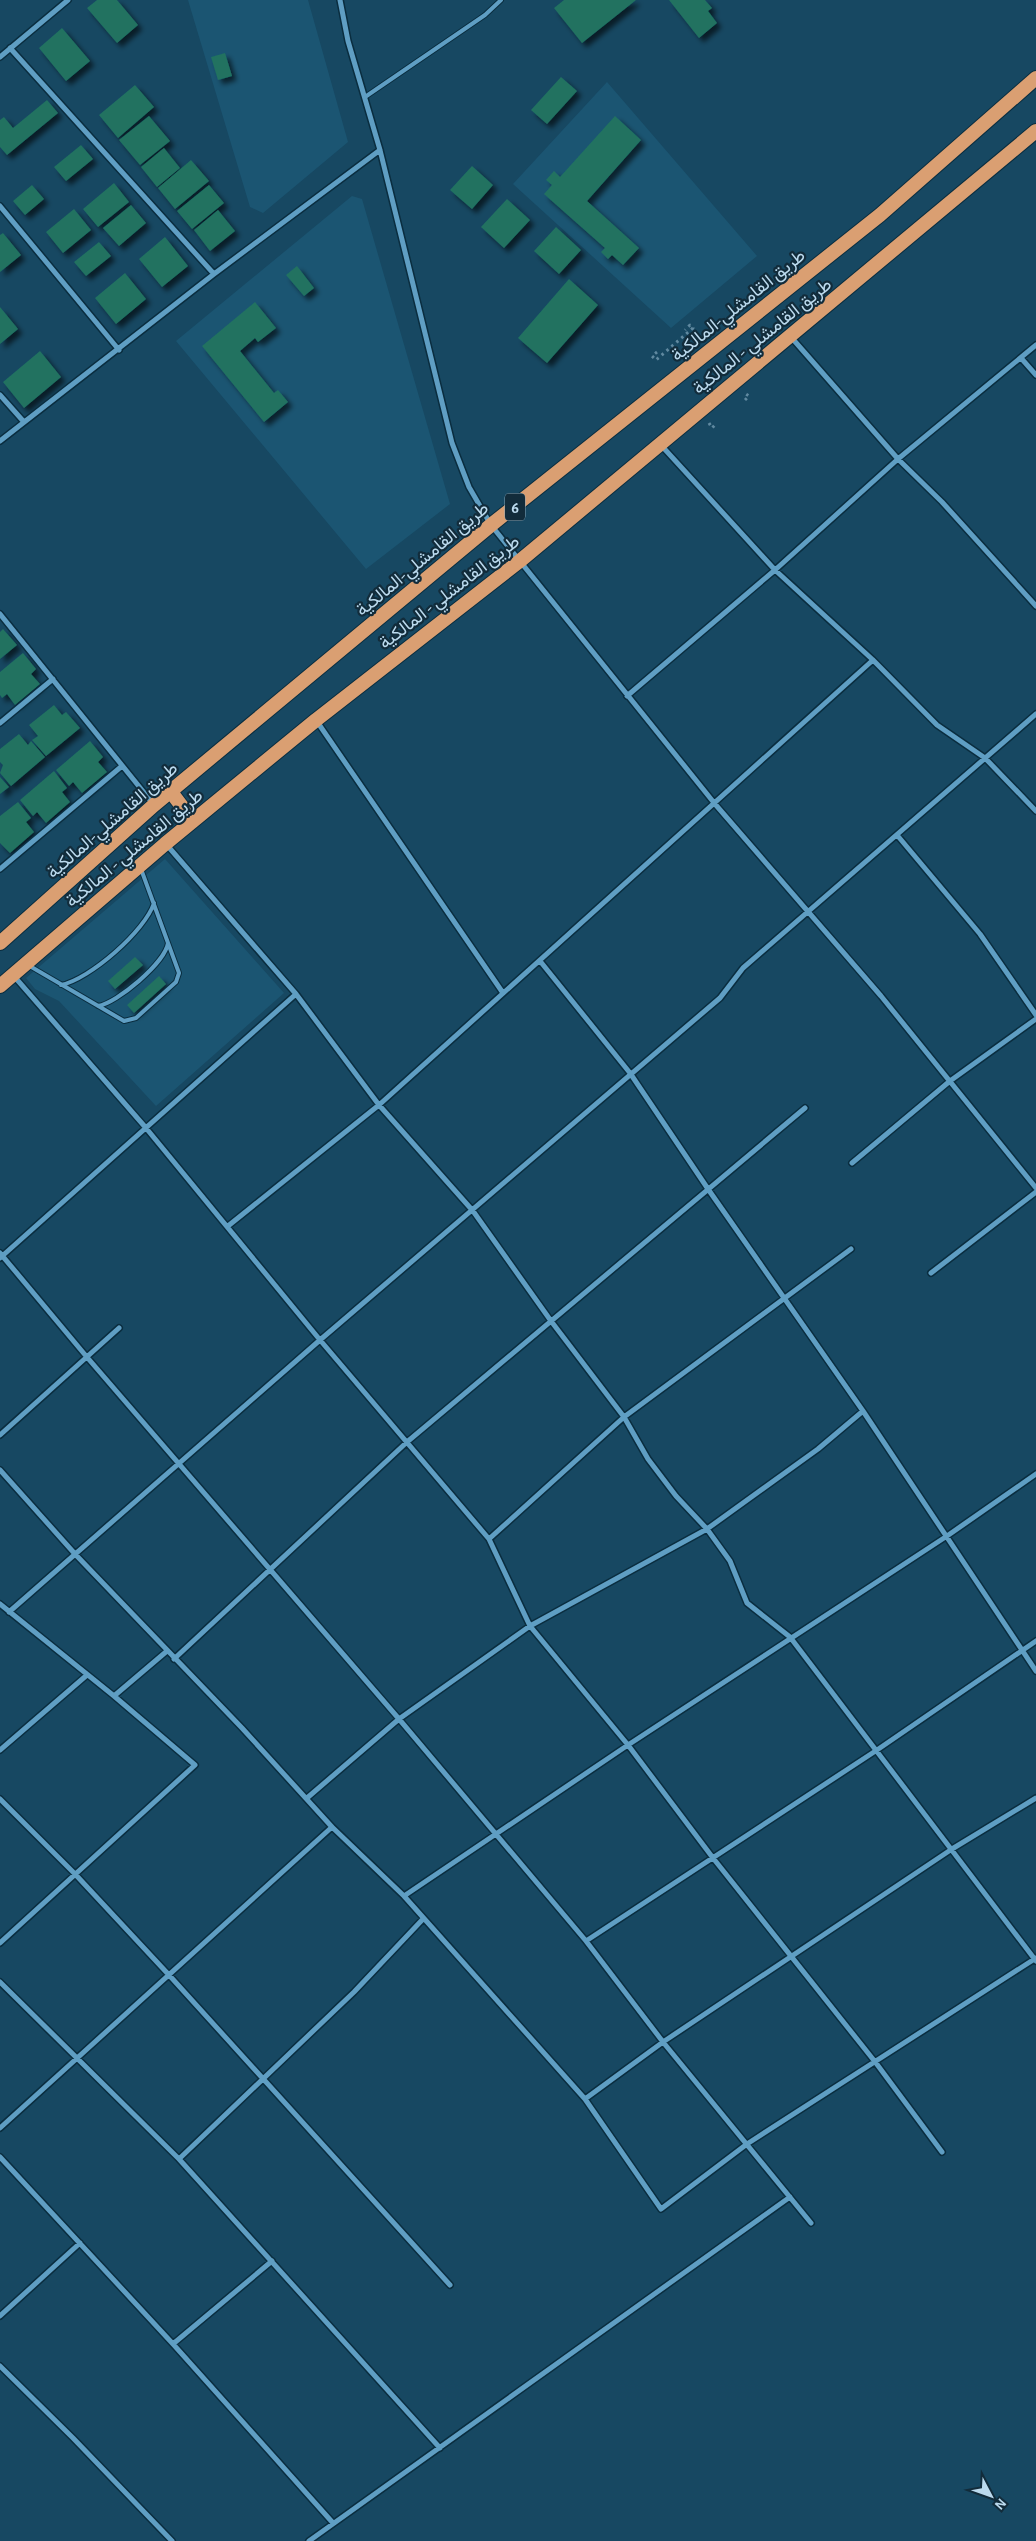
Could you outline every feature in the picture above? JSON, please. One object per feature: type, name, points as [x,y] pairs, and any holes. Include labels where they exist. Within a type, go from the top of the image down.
[{"type":"highway","name":"طريق القامشلي-المالكية","points":[[0,943],[154,805],[491,525],[880,215],[1036,78]]},
{"type":"highway","name":"طريق القامشلي - المالكية","points":[[0,986],[166,844],[316,720],[521,560],[1036,131]]},
{"type":"highway","points":[[171,792],[194,822]]},
{"type":"street","points":[[0,57],[68,0]]},
{"type":"street","points":[[340,0],[348,41],[380,150],[452,443],[470,486],[491,525],[715,804],[809,912],[950,1081],[1036,1188]]},
{"type":"street","points":[[10,48],[214,274]]},
{"type":"street","points":[[0,442],[214,274],[380,150]]},
{"type":"street","points":[[0,206],[119,350]]},
{"type":"street","points":[[791,337],[898,459],[942,502],[1036,606]]},
{"type":"street","points":[[627,696],[775,570],[898,459],[1036,345]]},
{"type":"street","points":[[1021,358],[1036,375]]},
{"type":"street","points":[[0,395],[24,422]]},
{"type":"street","points":[[660,444],[775,570],[873,660],[938,726],[985,758],[1036,810]]},
{"type":"street","points":[[0,614],[154,805]]},
{"type":"street","points":[[228,1226],[379,1105],[873,660]]},
{"type":"street","points":[[0,723],[53,679]]},
{"type":"street","points":[[8,1612],[320,1340],[720,998],[743,968],[1036,714]]},
{"type":"street","points":[[316,720],[503,993]]},
{"type":"street","points":[[0,869],[122,766]]},
{"type":"street","points":[[897,835],[980,934],[1036,1015]]},
{"type":"street","points":[[0,1470],[75,1554],[307,1798],[332,1827],[404,1896],[422,1919],[585,2099],[661,2209],[747,2144],[1036,1959],[790,1638],[747,1603],[730,1561],[707,1529],[676,1496],[648,1459],[624,1417],[551,1321],[473,1211],[379,1105],[296,994],[166,844]]},
{"type":"street","points":[[540,960],[630,1073],[708,1189],[863,1411],[1036,1672]]},
{"type":"street","points":[[13,975],[146,1128],[320,1340],[489,1539],[530,1626],[628,1745],[713,1858],[876,2063],[942,2152]]},
{"type":"street","points":[[296,994],[1,1256],[272,1569],[586,1941],[663,2042],[811,2223]]},
{"type":"street","points":[[852,1163],[950,1081],[1036,1019]]},
{"type":"street","points":[[174,1659],[407,1442],[806,1108]]},
{"type":"street","points":[[931,1273],[1036,1192]]},
{"type":"street","points":[[489,1539],[624,1417],[851,1249]]},
{"type":"street","points":[[0,1434],[119,1328]]},
{"type":"street","points":[[307,1798],[399,1719],[530,1626],[707,1529],[818,1449],[863,1411]]},
{"type":"street","points":[[404,1896],[628,1745],[947,1536],[1036,1474]]},
{"type":"street","points":[[0,1604],[114,1696],[195,1766],[0,1943]]},
{"type":"street","points":[[586,1941],[877,1750],[1036,1641]]},
{"type":"street","points":[[114,1696],[167,1652]]},
{"type":"street","points":[[0,1750],[87,1675]]},
{"type":"street","points":[[585,2099],[663,2042],[952,1849],[1036,1798]]},
{"type":"street","points":[[0,1799],[76,1874],[450,2285]]},
{"type":"street","points":[[0,2128],[332,1827]]},
{"type":"street","points":[[178,2159],[354,1992],[422,1919]]},
{"type":"street","points":[[0,1982],[178,2159],[440,2448]]},
{"type":"street","points":[[0,2157],[173,2344],[334,2523]]},
{"type":"street","points":[[308,2541],[790,2197]]},
{"type":"street","points":[[0,2316],[80,2243]]},
{"type":"street","points":[[173,2344],[272,2261]]},
{"type":"street","points":[[0,2366],[73,2438],[172,2541]]},
{"type":"lane","points":[[366,97],[484,15],[501,0]]},
{"type":"lane","points":[[26,964],[124,1021],[132,1020],[173,985],[179,973],[140,866]]},
{"type":"lane","points":[[61,984],[75,981],[88,974],[141,928],[148,918],[154,903]]},
{"type":"lane","points":[[98,1006],[118,998],[159,962],[165,953],[168,942]]},
{"type":"path","points":[[657,352],[652,356],[656,360],[693,328],[690,325],[685,330]]},
{"type":"shaded area","points":[[188,0],[308,0],[348,142],[263,213],[250,207]]},
{"type":"shaded area","points":[[607,82],[757,256],[671,328],[513,184]]},
{"type":"shaded area","points":[[352,196],[362,199],[450,504],[366,569],[176,341]]},
{"type":"shaded area","points":[[165,859],[284,993],[156,1106],[59,1001],[35,989],[26,978]]},
{"type":"building","points":[[97,0],[117,0],[138,25],[117,43],[87,8]]},
{"type":"building","points":[[564,0],[636,0],[582,43],[554,8]]},
{"type":"building","points":[[669,0],[705,0],[712,8],[708,11],[717,23],[699,38]]},
{"type":"building","points":[[62,28],[90,61],[66,81],[39,48]]},
{"type":"building","points":[[225,53],[232,76],[218,80],[211,57]]},
{"type":"building","points":[[561,77],[577,91],[547,124],[531,110]]},
{"type":"building","points":[[135,85],[154,107],[118,138],[99,115]]},
{"type":"building","points":[[47,100],[58,113],[7,155],[0,147],[0,120],[4,117],[13,128]]},
{"type":"building","points":[[149,116],[170,141],[140,165],[119,140]]},
{"type":"building","points":[[615,116],[641,140],[587,201],[639,248],[623,265],[612,255],[608,259],[601,252],[605,248],[544,194],[552,185],[546,180],[554,171],[560,177]]},
{"type":"building","points":[[81,145],[93,159],[66,181],[54,167]]},
{"type":"building","points":[[164,148],[180,168],[157,187],[141,167]]},
{"type":"building","points":[[191,160],[209,181],[175,209],[158,188]]},
{"type":"building","points":[[472,166],[493,185],[472,209],[450,190]]},
{"type":"building","points":[[114,183],[129,202],[98,227],[83,209]]},
{"type":"building","points":[[32,185],[44,199],[25,215],[13,201]]},
{"type":"building","points":[[209,185],[224,203],[192,229],[177,211]]},
{"type":"building","points":[[507,199],[530,220],[504,248],[481,227]]},
{"type":"building","points":[[131,205],[146,223],[119,246],[103,228]]},
{"type":"building","points":[[74,209],[91,230],[63,253],[46,232]]},
{"type":"building","points":[[218,210],[235,231],[210,251],[194,230]]},
{"type":"building","points":[[556,227],[581,250],[559,274],[534,251]]},
{"type":"building","points":[[3,233],[21,255],[0,272],[0,235]]},
{"type":"building","points":[[165,237],[188,266],[162,287],[139,259]]},
{"type":"building","points":[[99,242],[111,256],[86,276],[74,262]]},
{"type":"building","points":[[297,266],[314,288],[304,296],[286,275]]},
{"type":"building","points":[[125,273],[146,299],[116,324],[95,298]]},
{"type":"building","points":[[569,279],[598,305],[547,363],[518,338]]},
{"type":"building","points":[[255,302],[276,328],[258,342],[255,338],[240,351],[274,393],[278,390],[288,402],[264,422],[202,346]]},
{"type":"building","points":[[0,307],[18,329],[0,344]]},
{"type":"building","points":[[40,351],[61,377],[24,408],[3,382]]},
{"type":"building","points":[[3,629],[17,645],[0,659],[0,632]]},
{"type":"building","points":[[23,653],[36,669],[31,674],[40,684],[15,705],[7,694],[2,698],[0,695],[0,672]]},
{"type":"building","points":[[54,705],[62,715],[66,712],[80,728],[46,756],[32,740],[38,736],[29,725]]},
{"type":"building","points":[[19,734],[28,745],[31,741],[45,757],[11,786],[0,773],[3,765],[0,762],[0,749]]},
{"type":"building","points":[[90,741],[103,757],[98,762],[107,772],[82,793],[73,782],[69,786],[56,770]]},
{"type":"building","points":[[54,771],[67,788],[62,792],[70,802],[46,823],[37,812],[33,816],[20,800]]},
{"type":"building","points":[[0,777],[9,787],[0,794]]},
{"type":"building","points":[[18,802],[31,818],[26,822],[34,832],[10,853],[0,843],[0,816]]},
{"type":"building","points":[[135,957],[143,965],[115,989],[108,981]]},
{"type":"building","points":[[159,976],[166,984],[134,1013],[127,1005]]}]
